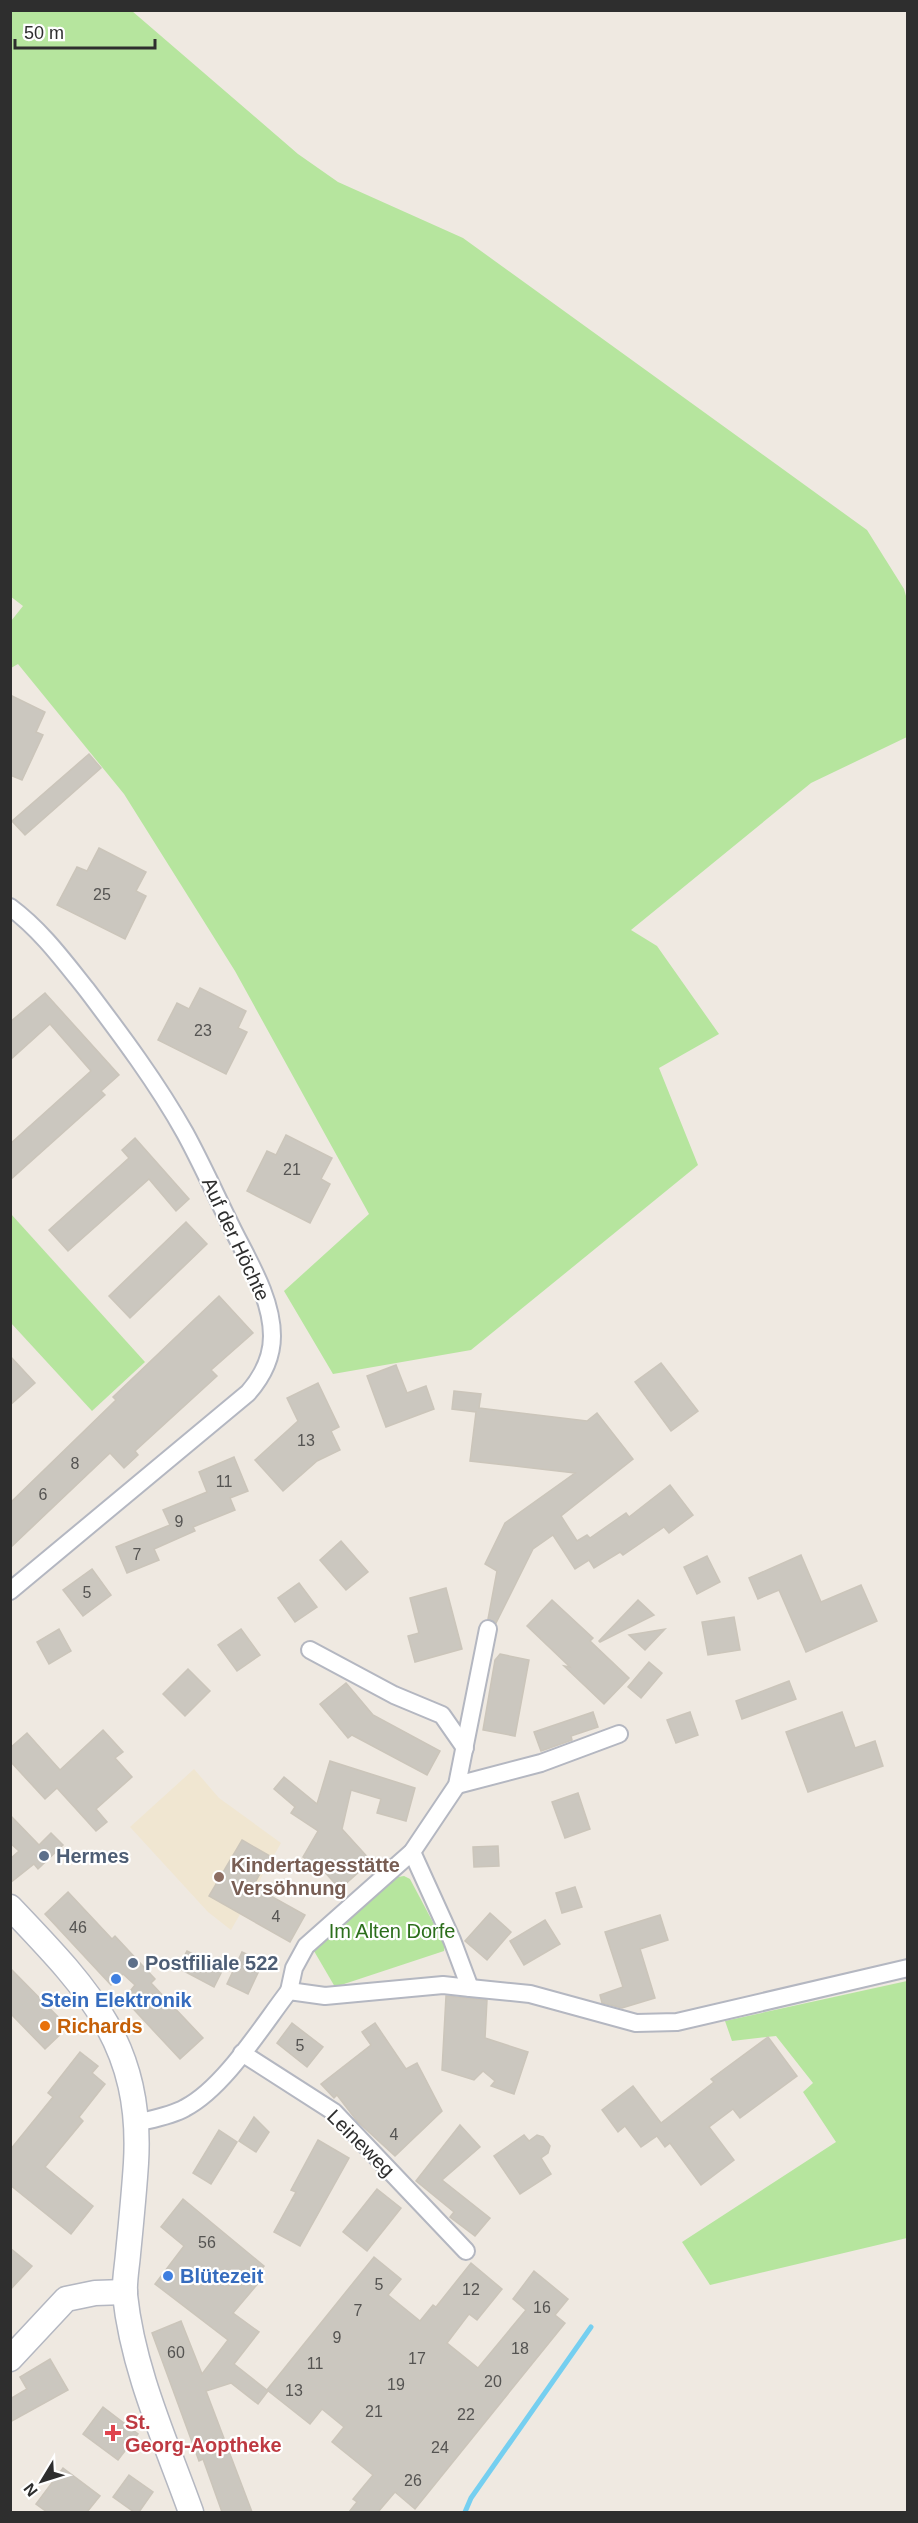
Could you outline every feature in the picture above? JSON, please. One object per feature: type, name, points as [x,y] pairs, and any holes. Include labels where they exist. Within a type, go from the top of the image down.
[{"type":"street","name":"Auf der Höchte","points":[[10,907],[30,922],[62,958],[118,1030],[184,1132],[258,1282],[268,1309],[272,1336],[269,1359],[260,1378],[248,1393],[11,1588]]},
{"type":"street","points":[[136,2123],[183,2109],[207,2094],[242,2053],[289,1991],[294,1968],[306,1946],[412,1852],[457,1785],[488,1629]]},
{"type":"street","points":[[310,1650],[394,1695],[442,1715],[465,1748]]},
{"type":"street","points":[[457,1785],[541,1763],[619,1734]]},
{"type":"street","points":[[412,1852],[452,1940],[470,1988]]},
{"type":"street","points":[[13,1917],[65,1965],[97,2005],[112,2032],[124,2065],[136,2123],[136,2162],[125,2292],[131,2338],[191,2512]]},
{"type":"street","points":[[289,1991],[325,1996],[443,1985],[530,1994],[636,2023],[676,2022],[908,1968]]},
{"type":"street","name":"Leineweg","points":[[242,2053],[334,2112],[466,2251]]},
{"type":"street","points":[[10,2359],[66,2299],[95,2293],[125,2292]]},
{"type":"shaded area","name":"Kindertagesstätte Versöhnung","points":[[194,1769],[219,1798],[281,1843],[231,1930],[208,1912],[130,1827]]},
{"type":"green space","points":[[11,10],[132,11],[298,154],[338,182],[463,238],[867,530],[904,589],[908,603],[907,737],[811,783],[631,930],[657,946],[719,1034],[659,1068],[698,1165],[471,1350],[333,1374],[284,1291],[369,1214],[235,971],[124,794],[18,664],[11,668],[11,621],[23,606],[10,596]]},
{"type":"green space","points":[[11,1214],[145,1362],[92,1411],[11,1323]]},
{"type":"green space","name":"Im Alten Dorfe","points":[[404,1876],[410,1879],[445,1945],[444,1951],[335,1987],[314,1951],[398,1877]]},
{"type":"green space","points":[[907,1981],[907,2238],[710,2285],[682,2242],[836,2142],[803,2092],[813,2083],[776,2036],[732,2041],[725,2021]]},
{"type":"building","points":[[10,695],[45,712],[36,732],[43,735],[22,780],[10,775]]},
{"type":"building","points":[[89,754],[101,768],[25,835],[12,821]]},
{"type":"building","points":[[99,848],[146,872],[136,891],[146,896],[125,939],[57,905],[77,867],[87,871]]},
{"type":"building","points":[[200,988],[246,1011],[238,1028],[247,1032],[226,1074],[158,1040],[177,1003],[189,1009]]},
{"type":"building","points":[[45,993],[119,1075],[101,1091],[105,1095],[10,1180],[10,1144],[91,1071],[50,1024],[10,1060],[10,1022]]},
{"type":"building","points":[[286,1135],[332,1158],[321,1179],[330,1184],[310,1223],[247,1191],[267,1151],[276,1155]]},
{"type":"building","points":[[135,1138],[189,1199],[176,1211],[149,1179],[68,1251],[49,1230],[129,1158],[122,1150]]},
{"type":"building","points":[[186,1222],[207,1244],[130,1318],[109,1296]]},
{"type":"building","points":[[219,1296],[253,1333],[211,1370],[217,1376],[135,1451],[138,1455],[124,1468],[110,1453],[10,1548],[10,1503],[116,1400],[113,1397]]},
{"type":"building","points":[[10,1356],[35,1383],[10,1405]]},
{"type":"building","points":[[661,1363],[698,1411],[671,1431],[635,1382]]},
{"type":"building","points":[[396,1365],[407,1393],[426,1386],[434,1409],[386,1427],[367,1376]]},
{"type":"building","points":[[318,1383],[339,1427],[331,1431],[340,1450],[317,1461],[283,1491],[255,1460],[298,1421],[287,1398]]},
{"type":"building","points":[[454,1391],[481,1394],[479,1408],[587,1421],[597,1413],[633,1459],[561,1516],[577,1541],[587,1535],[590,1538],[626,1513],[629,1517],[670,1485],[693,1515],[669,1533],[664,1527],[623,1555],[620,1552],[594,1568],[589,1560],[575,1569],[553,1535],[533,1549],[496,1623],[488,1619],[497,1571],[485,1564],[505,1523],[575,1473],[470,1461],[476,1412],[452,1409]]},
{"type":"building","points":[[234,1457],[248,1491],[230,1498],[235,1510],[193,1527],[195,1531],[154,1549],[159,1560],[127,1573],[116,1547],[170,1525],[163,1510],[207,1492],[199,1472]]},
{"type":"building","points":[[341,1541],[368,1572],[346,1590],[320,1560]]},
{"type":"building","points":[[801,1555],[821,1602],[861,1585],[877,1621],[806,1652],[779,1590],[758,1599],[749,1578]]},
{"type":"building","points":[[707,1556],[720,1582],[697,1594],[684,1567]]},
{"type":"building","points":[[92,1569],[111,1595],[83,1616],[63,1590]]},
{"type":"building","points":[[299,1583],[317,1607],[295,1622],[278,1598]]},
{"type":"building","points":[[446,1588],[462,1649],[415,1662],[408,1636],[419,1633],[410,1598]]},
{"type":"building","points":[[552,1600],[593,1638],[590,1641],[629,1678],[604,1704],[527,1626]]},
{"type":"building","points":[[638,1600],[654,1615],[600,1642],[599,1641]]},
{"type":"building","points":[[734,1617],[740,1650],[708,1655],[702,1622]]},
{"type":"building","points":[[59,1629],[71,1651],[49,1664],[37,1642]]},
{"type":"building","points":[[241,1629],[260,1655],[237,1671],[218,1645]]},
{"type":"building","points":[[665,1629],[645,1650],[629,1635]]},
{"type":"building","points":[[500,1654],[529,1660],[515,1736],[483,1730],[495,1660]]},
{"type":"building","points":[[649,1662],[662,1673],[641,1698],[628,1687]]},
{"type":"building","points":[[188,1669],[210,1691],[185,1716],[163,1694]]},
{"type":"building","points":[[789,1681],[796,1699],[742,1719],[736,1701]]},
{"type":"building","points":[[346,1683],[373,1715],[440,1751],[427,1775],[352,1735],[348,1738],[320,1704]]},
{"type":"building","points":[[593,1712],[598,1727],[571,1736],[572,1740],[541,1751],[534,1732]]},
{"type":"building","points":[[690,1712],[698,1735],[676,1743],[667,1720]]},
{"type":"building","points":[[842,1712],[855,1748],[875,1741],[883,1766],[808,1792],[786,1732]]},
{"type":"building","points":[[103,1730],[123,1752],[115,1758],[132,1777],[96,1809],[107,1822],[96,1831],[57,1788],[45,1799],[10,1761],[10,1748],[27,1733],[60,1770]]},
{"type":"building","points":[[330,1761],[415,1788],[406,1821],[377,1813],[381,1799],[351,1790],[342,1829],[371,1861],[340,1889],[321,1868],[303,1857],[318,1831],[291,1813],[295,1807],[274,1789],[284,1777],[317,1804]]},
{"type":"building","points":[[578,1793],[590,1829],[565,1838],[552,1802]]},
{"type":"building","points":[[10,1815],[39,1845],[51,1833],[63,1845],[38,1869],[34,1864],[10,1883],[10,1859],[19,1851],[10,1843]]},
{"type":"building","points":[[242,1840],[270,1856],[253,1886],[305,1915],[290,1942],[209,1896]]},
{"type":"building","points":[[498,1846],[499,1866],[474,1867],[473,1847]]},
{"type":"building","points":[[575,1887],[582,1907],[562,1913],[556,1893]]},
{"type":"building","points":[[68,1892],[112,1939],[115,1936],[155,1979],[151,1983],[203,2038],[180,2059],[124,1999],[135,1985],[123,1974],[111,1985],[45,1914]]},
{"type":"building","points":[[490,1913],[511,1932],[487,1960],[465,1941]]},
{"type":"building","points":[[660,1915],[668,1940],[640,1949],[655,1998],[622,2008],[602,2003],[600,1995],[623,1987],[605,1932]]},
{"type":"building","points":[[545,1920],[560,1944],[524,1965],[510,1941]]},
{"type":"building","points":[[187,1951],[223,1969],[214,1987],[178,1968]]},
{"type":"building","points":[[242,1952],[263,1962],[248,1994],[227,1984]]},
{"type":"building","points":[[10,1968],[68,2027],[45,2049],[10,2013]]},
{"type":"building","points":[[446,1996],[487,2000],[485,2038],[528,2052],[514,2094],[491,2086],[495,2081],[483,2071],[474,2080],[442,2070]]},
{"type":"building","points":[[292,2023],[323,2047],[307,2067],[277,2043]]},
{"type":"building","points":[[375,2023],[406,2069],[417,2063],[442,2111],[395,2156],[357,2121],[337,2095],[334,2098],[321,2084],[371,2045],[362,2032]]},
{"type":"building","points":[[768,2037],[797,2076],[740,2118],[733,2109],[709,2127],[734,2160],[701,2185],[670,2143],[665,2147],[657,2136],[641,2147],[625,2126],[618,2132],[602,2110],[633,2086],[661,2123],[714,2082],[711,2079]]},
{"type":"building","points":[[80,2052],[98,2066],[92,2073],[105,2084],[79,2117],[83,2121],[45,2167],[93,2206],[71,2234],[10,2185],[10,2150],[53,2097],[48,2093]]},
{"type":"building","points":[[254,2117],[269,2132],[256,2152],[239,2141]]},
{"type":"building","points":[[460,2125],[480,2147],[442,2180],[490,2218],[475,2236],[450,2217],[454,2212],[416,2181]]},
{"type":"building","points":[[219,2130],[237,2142],[211,2184],[193,2173]]},
{"type":"building","points":[[524,2135],[529,2141],[537,2135],[543,2137],[550,2146],[548,2153],[541,2158],[551,2174],[520,2194],[494,2156]]},
{"type":"building","points":[[318,2140],[349,2158],[300,2246],[274,2232],[296,2192],[291,2190]]},
{"type":"building","points":[[377,2189],[401,2208],[367,2251],[343,2232]]},
{"type":"building","points":[[183,2199],[264,2266],[255,2276],[260,2281],[233,2313],[259,2332],[234,2364],[268,2391],[258,2404],[231,2383],[206,2391],[252,2512],[222,2512],[203,2459],[199,2461],[152,2333],[181,2321],[202,2374],[228,2340],[155,2284],[184,2246],[161,2227]]},
{"type":"building","points":[[10,2248],[32,2266],[10,2290]]},
{"type":"building","points":[[374,2257],[401,2279],[388,2295],[420,2321],[433,2305],[436,2307],[471,2263],[502,2289],[477,2320],[469,2314],[447,2343],[478,2368],[526,2310],[513,2299],[534,2271],[568,2299],[555,2315],[565,2323],[415,2509],[395,2492],[378,2512],[349,2512],[357,2502],[353,2499],[373,2475],[332,2442],[344,2427],[322,2409],[310,2424],[267,2390]]},
{"type":"building","points":[[50,2359],[68,2390],[10,2422],[10,2399],[27,2389],[20,2377]]},
{"type":"building","points":[[103,2407],[138,2434],[118,2460],[83,2434]]},
{"type":"building","points":[[63,2468],[100,2496],[87,2512],[47,2512],[36,2504]]},
{"type":"building","points":[[129,2475],[153,2492],[139,2512],[134,2512],[113,2497]]},
{"type":"waterway","points":[[465,2512],[471,2498],[591,2327]]},
{"type":"place","name":"Hermes","points":[[44,1856]]},
{"type":"place","name":"Kindertagesstätte Versöhnung","points":[[219,1877]]},
{"type":"place","name":"Postfiliale 522","points":[[133,1963]]},
{"type":"place","name":"Stein Elektronik","points":[[116,1979]]},
{"type":"place","name":"Richards","points":[[45,2026]]},
{"type":"place","name":"Blütezeit","points":[[168,2276]]},
{"type":"place","name":"St. Georg-Aoptheke","points":[[113,2433]]}]
